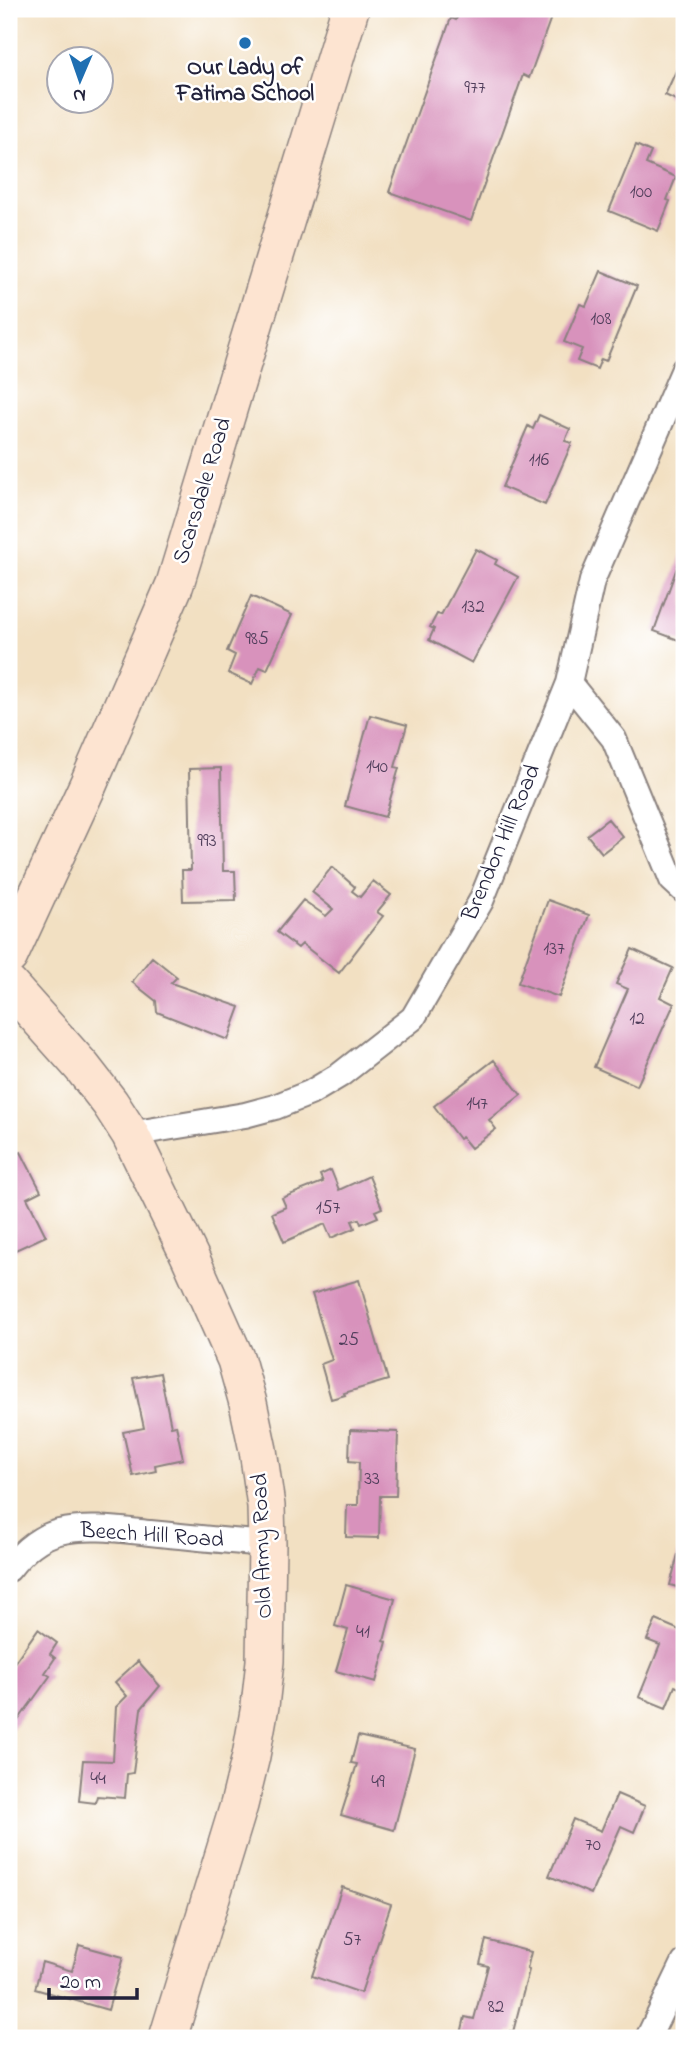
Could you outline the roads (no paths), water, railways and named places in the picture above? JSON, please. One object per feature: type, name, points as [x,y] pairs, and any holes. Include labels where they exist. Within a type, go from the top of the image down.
[{"type":"street","name":"Scarsdale Road","points":[[9,956],[88,785],[175,584],[350,9]]},
{"type":"street","name":"Brendon Hill Road","points":[[130,1134],[245,1115],[310,1093],[340,1075],[414,1018],[481,901],[569,683],[593,581],[684,369]]},
{"type":"street","points":[[569,683],[614,739],[671,880],[684,891]]},
{"type":"street","name":"Old Army Road","points":[[9,985],[82,1067],[130,1134],[236,1360],[258,1450],[267,1506],[265,1661],[251,1756],[239,1805],[168,2038]]},
{"type":"street","name":"Beech Hill Road","points":[[9,1569],[21,1554],[41,1539],[59,1532],[79,1530],[126,1531],[267,1544]]},
{"type":"street","points":[[648,2038],[684,1963]]},
{"type":"place","name":"Our Lady of Fatima School","points":[[245,43]]}]
